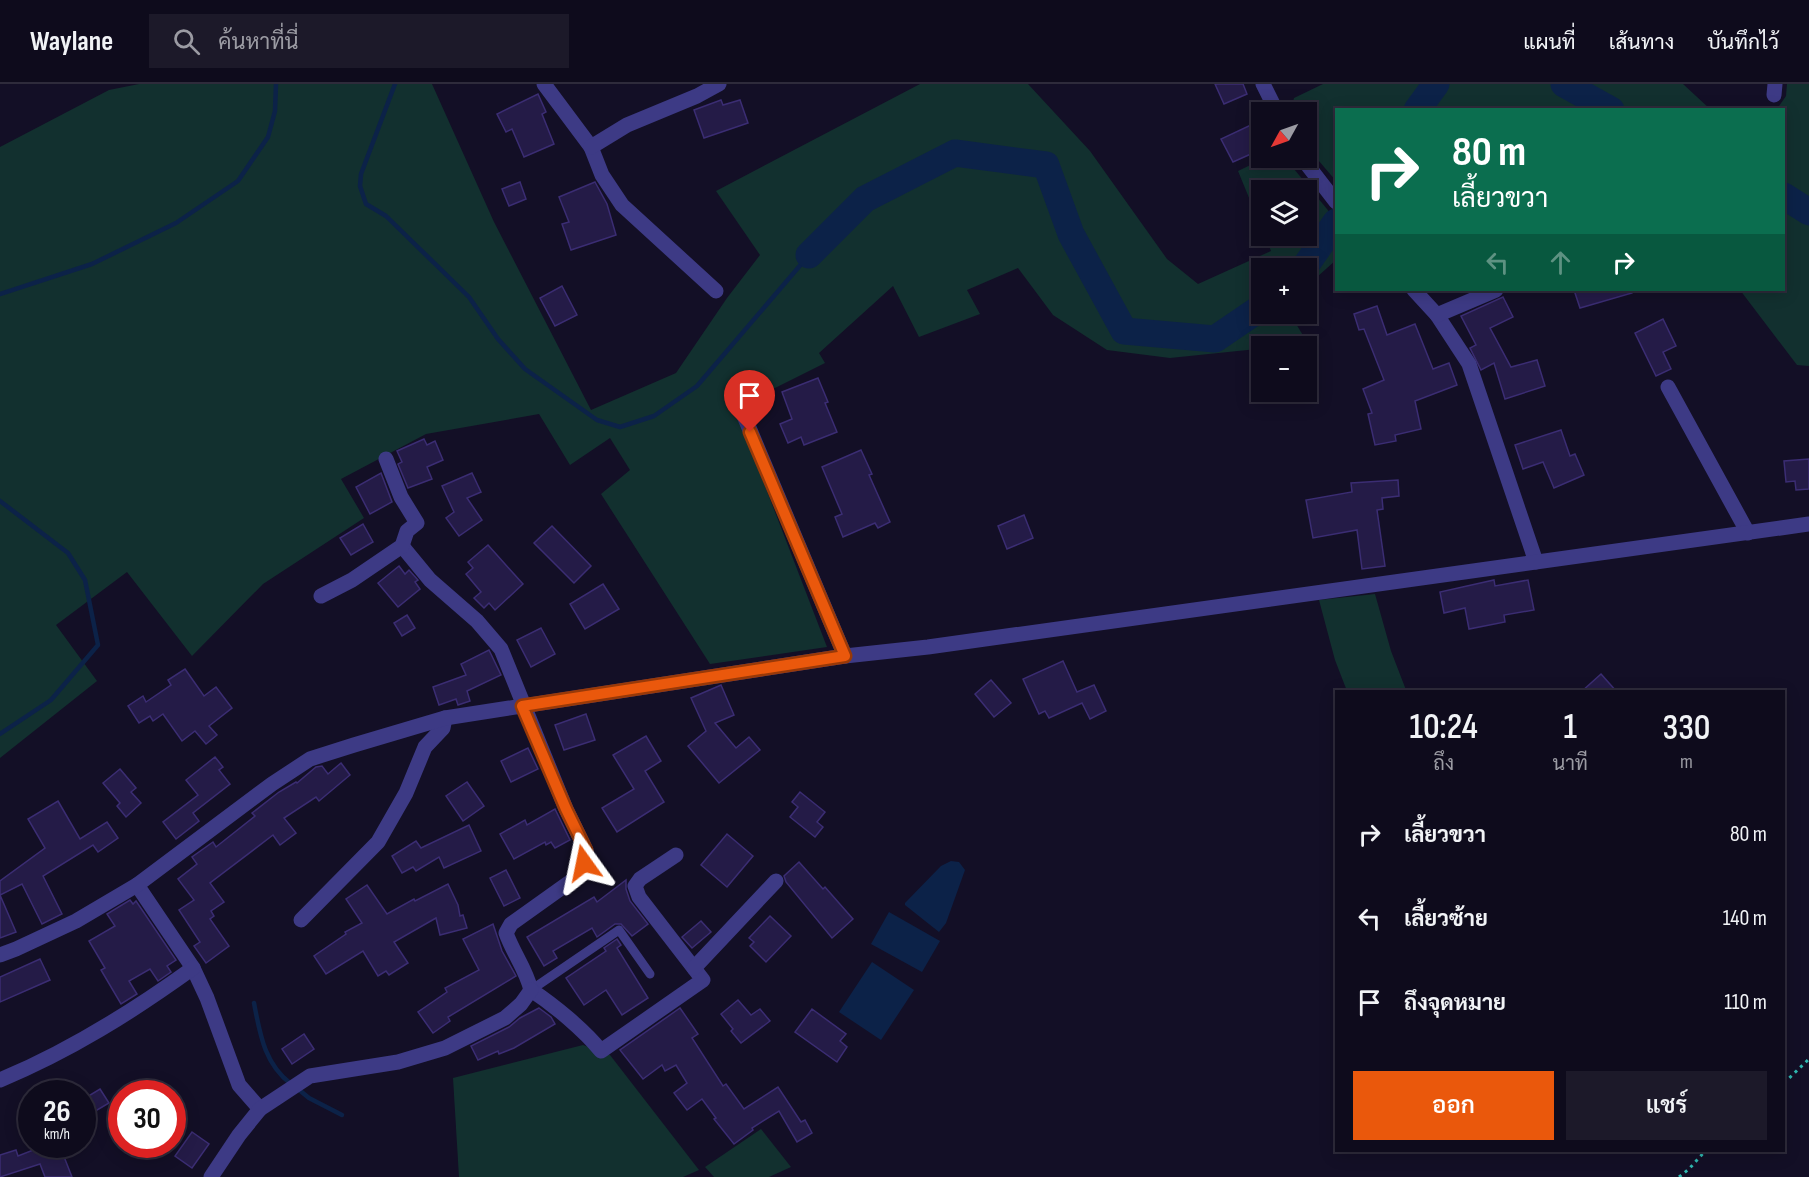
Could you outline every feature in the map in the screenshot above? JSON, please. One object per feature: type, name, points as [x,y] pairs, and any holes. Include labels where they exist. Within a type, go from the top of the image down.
[{"type":"street","points":[[544,84],[591,147],[602,175],[622,205],[716,291]]},
{"type":"street","points":[[591,147],[627,124],[697,96],[719,84]]},
{"type":"street","points":[[1263,84],[1271,102]]},
{"type":"street","points":[[1310,168],[1335,201]]},
{"type":"street","points":[[1415,291],[1437,315],[1469,364],[1536,562]]},
{"type":"street","points":[[1437,315],[1494,291]]},
{"type":"street","points":[[1668,387],[1748,533]]},
{"type":"street","points":[[742,411],[845,656]]},
{"type":"street","points":[[321,596],[352,580],[402,546],[407,531],[417,523],[401,497],[386,459]]},
{"type":"street","points":[[0,955],[16,950],[76,921],[137,885],[272,784],[310,759],[445,718],[845,656],[928,648],[1809,524]]},
{"type":"street","points":[[402,546],[430,580],[477,621],[501,649],[522,706],[586,850],[584,863],[574,879],[511,924],[506,933],[527,973],[531,990],[547,1001],[601,1051],[703,980],[639,897],[635,886],[640,879],[676,855]]},
{"type":"street","points":[[301,920],[378,842],[406,793],[425,747],[437,737],[443,728],[445,718]]},
{"type":"street","points":[[694,968],[776,881]]},
{"type":"street","points":[[137,885],[193,968],[207,998],[239,1085],[265,1106]]},
{"type":"street","points":[[0,1080],[44,1062],[88,1038],[145,1003],[193,968]]},
{"type":"street","points":[[211,1177],[239,1135],[265,1106],[310,1076],[398,1062],[445,1048],[505,1018],[521,1004],[531,990]]},
{"type":"lane","points":[[531,990],[619,930],[650,974]]},
{"type":"path","points":[[1785,1082],[1809,1059]]},
{"type":"path","points":[[1679,1177],[1704,1152]]},
{"type":"green space","points":[[139,84],[432,84],[494,222],[591,410],[676,373],[727,298],[760,255],[716,191],[920,84],[1028,84],[1090,151],[1167,259],[1198,284],[1251,260],[1251,324],[1296,324],[1303,336],[1251,336],[1251,350],[1170,358],[1107,350],[1053,315],[1018,268],[967,290],[980,314],[919,337],[893,286],[819,353],[825,363],[735,408],[827,647],[710,664],[601,494],[630,470],[610,438],[570,465],[539,414],[426,434],[341,479],[364,518],[263,584],[192,656],[127,572],[56,625],[97,681],[0,758],[0,147],[109,90]]},
{"type":"green space","points":[[1323,84],[1683,84],[1709,108],[1335,108],[1335,180],[1317,159],[1317,102],[1293,102],[1294,98]]},
{"type":"green space","points":[[1787,84],[1809,84],[1809,366],[1797,365],[1741,291],[1785,291],[1785,108],[1778,108],[1786,96]]},
{"type":"green space","points":[[1251,165],[1251,168],[1293,168],[1303,180],[1251,180],[1251,203],[1238,171]]},
{"type":"green space","points":[[1317,197],[1335,219],[1335,261],[1317,277],[1317,258],[1256,258],[1271,251],[1269,246],[1317,246]]},
{"type":"green space","points":[[1375,594],[1391,651],[1406,690],[1347,690],[1335,660],[1319,600]]},
{"type":"green space","points":[[583,1045],[610,1055],[699,1170],[683,1177],[459,1177],[453,1078]]},
{"type":"green space","points":[[761,1129],[791,1167],[769,1177],[714,1177],[705,1167]]},
{"type":"water","points":[[951,861],[959,862],[965,870],[946,923],[939,932],[905,903],[941,866]]},
{"type":"water","points":[[889,912],[940,941],[922,972],[871,944]]},
{"type":"water","points":[[872,962],[914,990],[881,1040],[839,1012]]},
{"type":"building","points":[[1215,84],[1243,84],[1247,94],[1224,104]]},
{"type":"building","points":[[538,94],[546,112],[542,114],[554,144],[524,157],[512,129],[506,132],[497,114]]},
{"type":"building","points":[[721,100],[723,105],[740,100],[748,123],[704,138],[694,110]]},
{"type":"building","points":[[1251,125],[1251,154],[1233,162],[1221,139]]},
{"type":"building","points":[[520,182],[526,199],[509,206],[502,189]]},
{"type":"building","points":[[595,182],[607,204],[616,235],[571,250],[562,224],[569,222],[559,197]]},
{"type":"building","points":[[562,286],[577,315],[555,326],[540,298]]},
{"type":"building","points":[[1574,291],[1632,291],[1632,293],[1580,308]]},
{"type":"building","points":[[1503,297],[1513,317],[1490,328],[1511,367],[1537,360],[1545,386],[1505,399],[1494,363],[1481,370],[1470,348],[1476,345],[1461,316]]},
{"type":"building","points":[[1377,306],[1387,335],[1415,324],[1433,369],[1449,363],[1457,385],[1415,401],[1421,429],[1395,435],[1396,441],[1375,445],[1368,414],[1372,413],[1363,389],[1384,380],[1364,329],[1359,330],[1354,314]]},
{"type":"building","points":[[1663,319],[1676,346],[1663,352],[1671,369],[1656,376],[1635,333]]},
{"type":"building","points":[[818,378],[837,432],[804,445],[801,437],[788,443],[780,424],[792,419],[782,392]]},
{"type":"building","points":[[1561,430],[1570,456],[1575,454],[1584,475],[1554,488],[1543,462],[1523,469],[1515,445]]},
{"type":"building","points":[[424,439],[427,445],[435,441],[443,460],[427,467],[432,479],[408,488],[398,464],[402,462],[397,451]]},
{"type":"building","points":[[861,450],[872,474],[869,475],[890,522],[878,528],[875,523],[843,537],[835,517],[842,514],[822,467]]},
{"type":"building","points":[[1809,459],[1809,489],[1796,490],[1795,481],[1786,482],[1784,461]]},
{"type":"building","points":[[381,473],[392,502],[370,514],[356,487]]},
{"type":"building","points":[[472,473],[481,492],[467,498],[482,520],[459,536],[446,518],[454,512],[442,486]]},
{"type":"building","points":[[1398,480],[1399,496],[1382,498],[1383,509],[1377,510],[1385,566],[1362,569],[1357,530],[1313,538],[1306,500],[1352,492],[1351,483]]},
{"type":"building","points":[[1024,515],[1033,538],[1007,549],[998,526]]},
{"type":"building","points":[[363,524],[373,542],[351,555],[340,538]]},
{"type":"building","points":[[552,526],[591,566],[574,583],[534,543]]},
{"type":"building","points":[[488,545],[523,584],[495,610],[489,603],[484,608],[474,598],[481,592],[466,574],[473,568],[468,562]]},
{"type":"building","points":[[399,566],[405,574],[409,570],[418,580],[415,582],[420,589],[398,607],[378,583]]},
{"type":"building","points":[[1494,580],[1495,586],[1528,580],[1534,610],[1504,615],[1505,622],[1469,629],[1465,608],[1444,613],[1440,592]]},
{"type":"building","points":[[603,584],[619,609],[585,629],[570,604]]},
{"type":"building","points":[[407,615],[415,628],[402,636],[394,623]]},
{"type":"building","points":[[541,628],[555,654],[531,667],[517,640]]},
{"type":"building","points":[[489,650],[501,675],[467,691],[470,701],[458,705],[456,699],[439,705],[433,687],[466,675],[461,664]]},
{"type":"building","points":[[1063,661],[1077,692],[1094,685],[1106,711],[1090,719],[1082,703],[1049,718],[1045,711],[1039,714],[1023,679]]},
{"type":"building","points":[[185,669],[204,696],[216,687],[232,708],[209,726],[217,735],[206,744],[195,731],[182,741],[163,714],[153,721],[150,716],[139,723],[128,706],[143,696],[146,702],[171,685],[168,680]]},
{"type":"building","points":[[1601,674],[1615,690],[1583,690]]},
{"type":"building","points":[[991,680],[1011,703],[994,717],[975,694]]},
{"type":"building","points":[[721,685],[734,715],[715,723],[736,748],[749,737],[760,750],[719,783],[688,746],[706,731],[691,698]]},
{"type":"building","points":[[586,714],[595,740],[564,750],[555,725]]},
{"type":"building","points":[[646,736],[661,761],[645,771],[664,802],[617,832],[602,808],[634,789],[613,755]]},
{"type":"building","points":[[528,748],[538,769],[511,782],[501,761]]},
{"type":"building","points":[[215,757],[223,767],[219,770],[230,784],[193,813],[199,821],[176,839],[163,822],[198,795],[186,780]]},
{"type":"building","points":[[341,763],[350,775],[319,801],[316,797],[284,818],[296,833],[280,845],[273,835],[210,883],[224,902],[211,911],[214,916],[210,919],[229,946],[206,963],[194,946],[200,942],[179,910],[194,900],[178,879],[197,864],[192,857],[213,842],[216,847],[255,816],[252,813],[279,792],[297,783],[316,767],[322,766],[328,774]]},
{"type":"building","points":[[120,769],[136,788],[131,792],[141,803],[126,817],[117,806],[120,803],[103,783]]},
{"type":"building","points":[[467,782],[484,806],[463,821],[446,796]]},
{"type":"building","points":[[800,792],[825,812],[817,822],[823,827],[815,837],[790,817],[798,807],[792,802]]},
{"type":"building","points":[[58,801],[80,839],[107,822],[118,838],[98,852],[93,845],[43,876],[62,914],[42,924],[22,884],[0,895],[0,881],[45,848],[28,819]]},
{"type":"building","points":[[555,809],[570,840],[555,848],[551,842],[546,845],[545,842],[514,859],[500,834],[525,820],[527,825]]},
{"type":"building","points":[[469,825],[481,851],[444,868],[439,857],[416,871],[413,867],[402,873],[392,856],[416,841],[421,848]]},
{"type":"building","points":[[727,834],[753,856],[727,887],[701,865]]},
{"type":"building","points":[[799,862],[853,919],[832,938],[786,882],[784,876]]},
{"type":"building","points":[[506,870],[520,898],[504,906],[490,878]]},
{"type":"building","points":[[626,880],[630,901],[648,924],[632,936],[621,924],[615,924],[597,937],[592,928],[553,951],[557,958],[544,966],[527,937],[594,897],[597,902]]},
{"type":"building","points":[[448,884],[467,928],[440,935],[436,918],[394,942],[408,963],[389,975],[386,971],[378,976],[363,951],[326,974],[314,956],[346,934],[345,932],[362,923],[346,899],[367,885],[387,914]]},
{"type":"building","points":[[0,895],[16,932],[0,938]]},
{"type":"building","points":[[130,900],[133,904],[136,901],[176,960],[167,966],[171,972],[158,981],[150,969],[129,981],[137,994],[121,1004],[101,970],[105,968],[89,941],[115,926],[107,914]]},
{"type":"building","points":[[770,916],[791,936],[766,962],[750,946],[754,942],[749,938]]},
{"type":"building","points":[[701,921],[711,932],[692,948],[682,937]]},
{"type":"building","points":[[493,924],[502,951],[516,976],[448,1017],[450,1021],[433,1033],[418,1012],[447,992],[445,988],[479,970],[463,939]]},
{"type":"building","points":[[617,939],[621,945],[617,948],[648,998],[622,1015],[606,990],[584,1005],[566,978],[606,951],[604,948]]},
{"type":"building","points":[[40,959],[50,980],[0,1002],[0,977]]},
{"type":"building","points":[[738,1000],[751,1015],[760,1009],[770,1021],[741,1043],[721,1014]]},
{"type":"building","points":[[539,1008],[551,1017],[555,1024],[514,1048],[499,1054],[498,1051],[478,1060],[471,1046],[509,1027]]},
{"type":"building","points":[[680,1008],[698,1034],[692,1038],[723,1086],[726,1084],[744,1109],[778,1087],[801,1122],[805,1120],[812,1133],[797,1142],[779,1111],[752,1128],[753,1130],[734,1144],[714,1119],[716,1118],[702,1099],[687,1110],[674,1093],[687,1083],[676,1065],[665,1071],[662,1065],[643,1079],[620,1050]]},
{"type":"building","points":[[812,1009],[846,1034],[840,1041],[847,1047],[837,1062],[795,1032]]},
{"type":"building","points":[[304,1034],[314,1049],[292,1064],[282,1049]]},
{"type":"building","points":[[100,1089],[108,1104],[96,1111],[96,1091]]},
{"type":"building","points":[[192,1132],[209,1144],[192,1168],[178,1158],[186,1158],[186,1140]]},
{"type":"building","points":[[16,1150],[18,1158],[65,1158],[72,1177],[45,1177],[40,1164],[0,1177],[0,1155]]},
{"type":"waterway","points":[[0,294],[92,264],[176,223],[238,181],[268,137],[275,111],[276,84]]},
{"type":"waterway","points":[[395,84],[361,174],[360,186],[366,204],[386,216],[469,297],[498,339],[525,369],[597,420],[620,427],[654,416],[697,386],[809,255]]},
{"type":"waterway","points":[[1418,108],[1436,84]]},
{"type":"waterway","points":[[1564,84],[1607,108]]},
{"type":"waterway","points":[[809,255],[865,199],[955,153],[1046,165],[1071,234],[1124,331],[1215,339],[1251,314]]},
{"type":"waterway","points":[[1785,197],[1809,212]]},
{"type":"waterway","points":[[1311,258],[1335,223]]},
{"type":"waterway","points":[[0,501],[68,553],[85,580],[98,645],[51,700],[0,734]]},
{"type":"waterway","points":[[254,1003],[261,1037],[269,1057],[282,1076],[291,1084]]},
{"type":"waterway","points":[[298,1089],[309,1098],[342,1115]]},
{"type":"route","points":[[584,863],[586,850],[522,706],[845,656],[750,432]]}]
